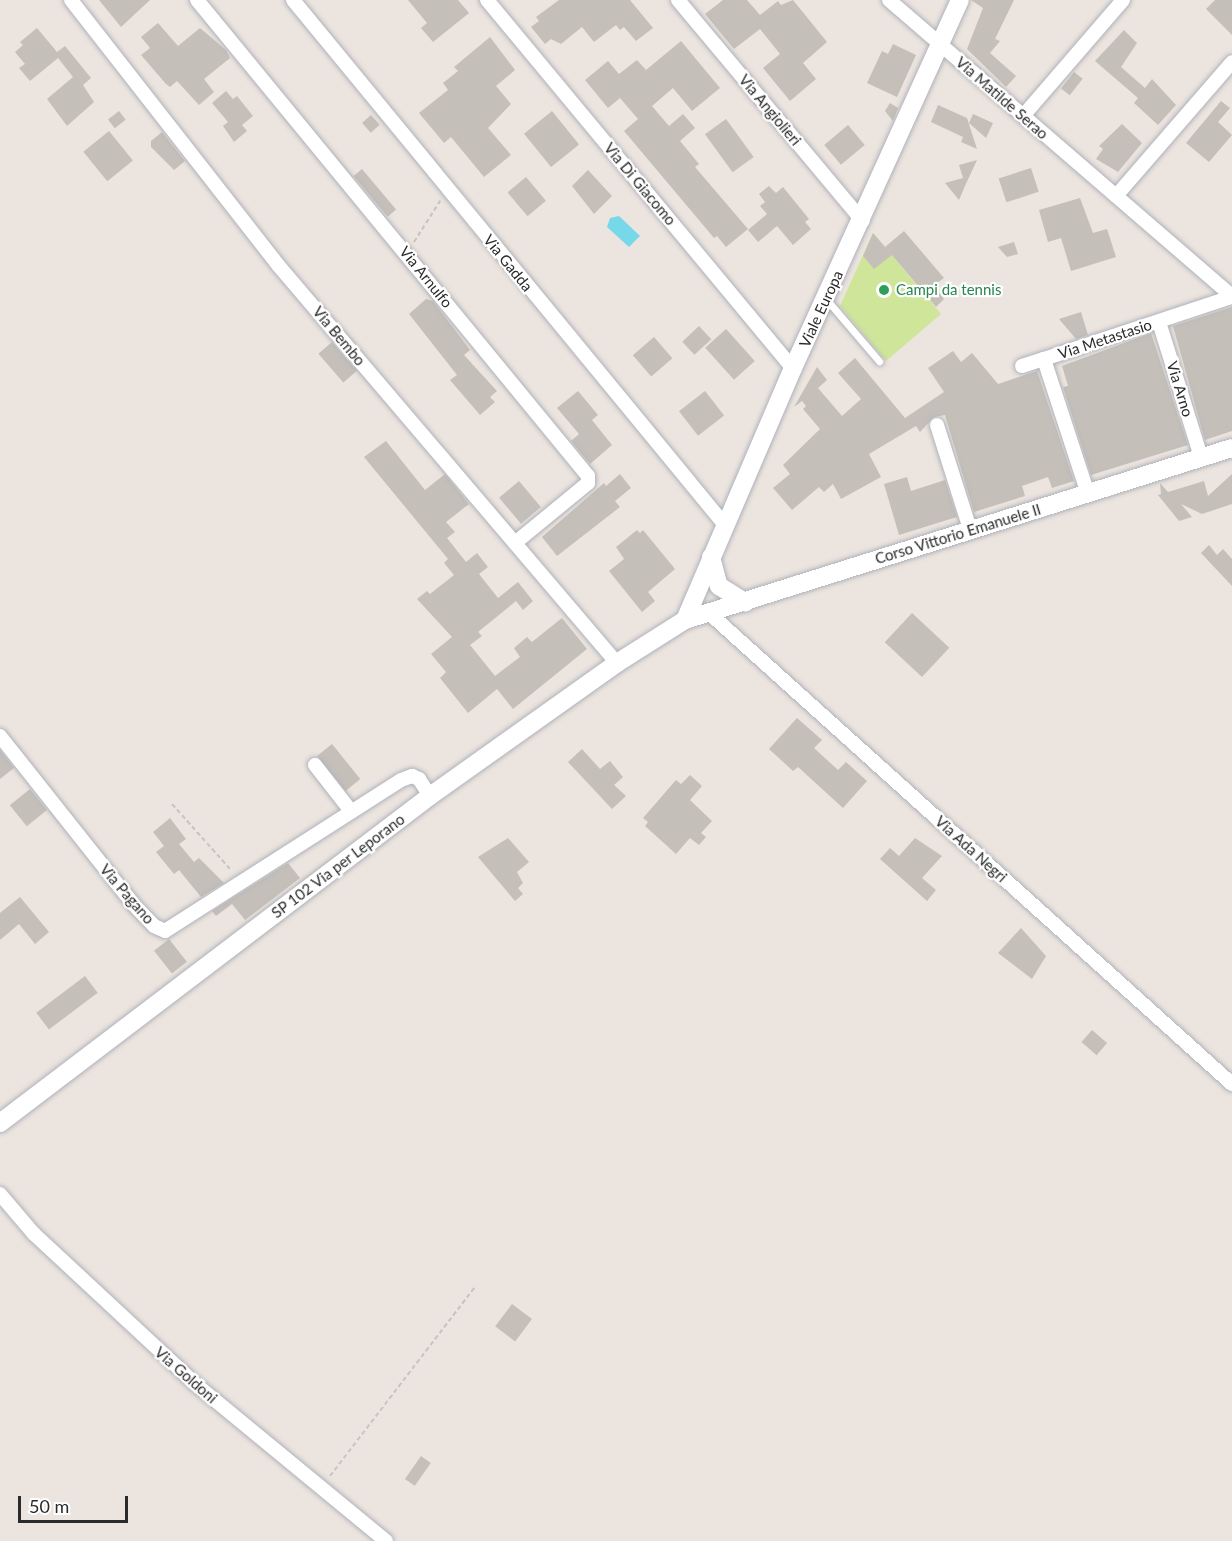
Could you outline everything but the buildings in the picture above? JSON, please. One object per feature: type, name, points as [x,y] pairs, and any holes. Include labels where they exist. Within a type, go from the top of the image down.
[{"type":"street","name":"Via Bembo","points":[[71,0],[278,265],[617,663]]},
{"type":"street","name":"Via Arnulfo","points":[[197,0],[588,476],[588,483],[515,543]]},
{"type":"street","name":"Via Gadda","points":[[293,0],[724,524]]},
{"type":"street","name":"Via Di Giacomo","points":[[487,0],[793,368]]},
{"type":"street","name":"Via Angiolieri","points":[[678,0],[863,221]]},
{"type":"street","name":"Via Matilde Serao","points":[[889,0],[1232,296]]},
{"type":"street","name":"Viale Europa","points":[[685,620],[724,524],[793,368],[863,221],[960,0]]},
{"type":"street","name":"Via Matilde Serao","points":[[1023,116],[1123,0]]},
{"type":"street","points":[[1116,196],[1232,62]]},
{"type":"street","name":"Via Metastasio","points":[[1088,494],[1044,359],[1232,296]]},
{"type":"street","name":"Via Arno","points":[[1159,322],[1201,457]]},
{"type":"street","points":[[1022,366],[1044,359]]},
{"type":"street","points":[[937,425],[970,529]]},
{"type":"street","name":"Corso Vittorio Emanuele II","points":[[685,620],[1232,448]]},
{"type":"street","points":[[711,557],[719,586],[745,602]]},
{"type":"street","name":"Via Ada Negri","points":[[709,613],[1232,1084]]},
{"type":"street","name":"SP 102 Via per Leporano","points":[[0,1123],[430,796],[617,663],[685,620]]},
{"type":"street","name":"Via Pagano","points":[[0,736],[154,926],[165,931],[175,927],[243,878],[412,776],[419,779],[430,796]]},
{"type":"street","points":[[315,765],[351,811]]},
{"type":"street","name":"Via Goldoni","points":[[0,1194],[34,1234],[99,1297],[193,1382],[386,1541]]},
{"type":"lane","points":[[826,299],[879,361]]},
{"type":"path","points":[[411,260],[415,239],[448,189]]},
{"type":"path","points":[[172,804],[216,856],[243,878]]},
{"type":"path","points":[[321,1488],[474,1288]]},
{"type":"green space","name":"Campi da tennis","points":[[873,233],[941,314],[886,361],[840,306]]},
{"type":"water","points":[[619,216],[640,236],[629,247],[607,227],[610,218]]},
{"type":"place","name":"Campi da tennis","points":[[884,290]]}]
